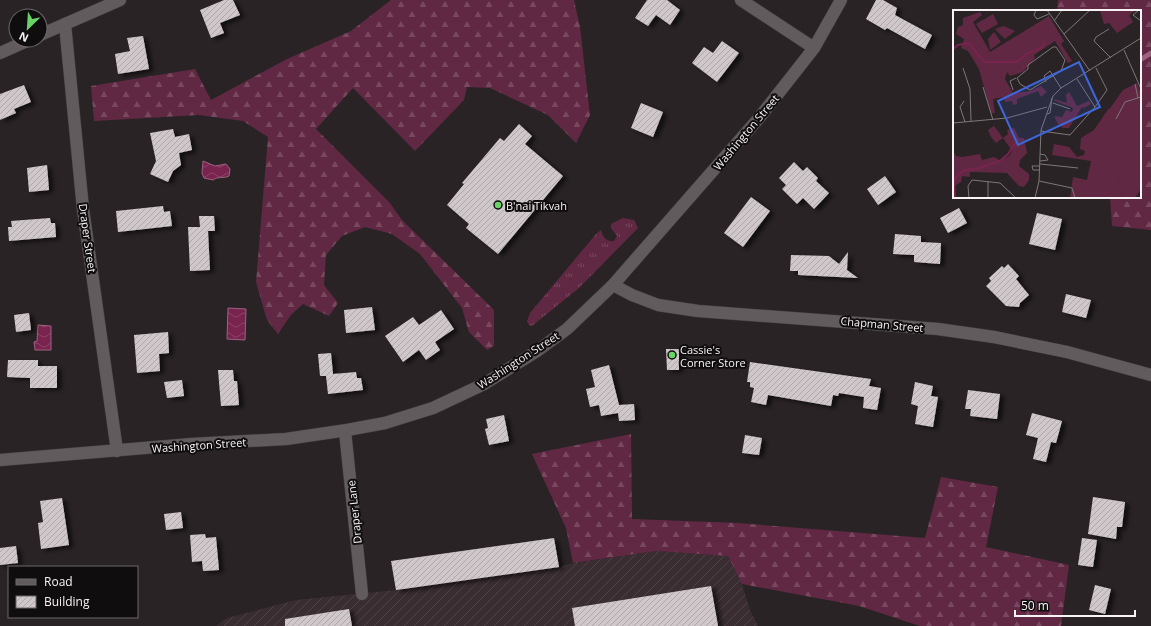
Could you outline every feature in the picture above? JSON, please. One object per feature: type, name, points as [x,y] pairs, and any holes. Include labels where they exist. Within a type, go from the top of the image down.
[{"type":"street","points":[[48,31],[120,0]]},
{"type":"street","points":[[741,0],[814,48]]},
{"type":"street","name":"Washington Street","points":[[0,460],[286,439],[345,431],[385,423],[433,408],[484,384],[567,329],[613,285],[759,118],[814,48],[841,0]]},
{"type":"street","name":"Draper Street","points":[[65,24],[83,209],[117,451]]},
{"type":"street","points":[[0,53],[11,48]]},
{"type":"street","name":"Chapman Street","points":[[613,285],[632,295],[658,305],[698,311],[880,324],[962,332],[1067,352],[1151,375]]},
{"type":"street","name":"Draper Lane","points":[[345,431],[362,594]]},
{"type":"shaded area","points":[[656,551],[728,556],[742,584],[750,610],[758,626],[216,626],[227,618],[296,600],[396,590],[559,567],[569,564]]},
{"type":"green space","points":[[391,0],[574,0],[580,27],[590,115],[576,143],[548,115],[490,88],[467,87],[464,100],[415,151],[353,88],[316,129],[389,202],[402,220],[494,310],[494,346],[487,350],[469,332],[462,308],[420,254],[392,234],[365,227],[342,236],[326,255],[324,285],[338,303],[329,316],[303,304],[290,316],[278,334],[267,320],[256,282],[268,137],[243,121],[199,115],[94,121],[91,86],[195,69],[211,100],[287,59],[351,31]]},
{"type":"green space","points":[[1058,0],[1151,0],[1151,230],[1112,226],[1110,198],[1141,198],[1141,10],[1057,10]]},
{"type":"green space","points":[[623,218],[634,220],[638,228],[579,288],[532,326],[529,325],[527,321],[530,313],[596,234],[601,230],[605,238],[609,241],[614,241],[617,236],[611,228],[611,224]]},
{"type":"green space","points":[[631,434],[632,519],[738,523],[925,538],[941,477],[998,487],[986,547],[1069,565],[1061,626],[920,626],[859,606],[742,584],[728,556],[656,551],[573,563],[566,528],[532,454]]},
{"type":"water","points":[[203,161],[215,166],[226,164],[230,169],[229,176],[213,180],[204,178],[202,173]]},
{"type":"water","points":[[228,308],[246,309],[245,340],[227,339]]},
{"type":"water","points":[[38,325],[51,326],[51,350],[35,350],[34,342],[37,341]]},
{"type":"building","points":[[224,0],[233,0],[240,15],[220,23],[224,33],[211,38],[200,10]]},
{"type":"building","points":[[647,0],[667,0],[680,10],[670,25],[656,15],[648,26],[635,18]]},
{"type":"building","points":[[876,0],[883,0],[897,8],[895,15],[932,35],[925,49],[887,28],[885,30],[866,19]]},
{"type":"building","points":[[143,36],[149,69],[118,74],[115,54],[130,51],[127,38]]},
{"type":"building","points":[[722,41],[739,53],[717,82],[692,63],[704,47],[713,53]]},
{"type":"building","points":[[24,85],[31,102],[14,109],[16,113],[0,120],[0,94]]},
{"type":"building","points":[[641,103],[663,112],[653,137],[631,128]]},
{"type":"building","points":[[519,124],[532,136],[525,144],[563,176],[498,254],[466,228],[469,224],[447,205],[464,184],[462,183],[500,138],[504,141]]},
{"type":"building","points":[[173,129],[175,137],[189,134],[192,150],[179,153],[181,165],[173,171],[168,182],[150,174],[156,161],[150,133]]},
{"type":"building","points":[[794,162],[803,171],[807,167],[818,178],[816,181],[829,193],[814,209],[803,198],[797,204],[782,189],[786,185],[779,178]]},
{"type":"building","points":[[47,165],[49,190],[29,192],[27,168]]},
{"type":"building","points":[[885,176],[896,192],[878,205],[867,189]]},
{"type":"building","points":[[751,197],[770,211],[743,247],[724,233]]},
{"type":"building","points":[[163,206],[164,212],[170,211],[172,226],[118,232],[116,211]]},
{"type":"building","points":[[959,208],[967,223],[948,233],[940,218]]},
{"type":"building","points":[[1037,213],[1062,219],[1055,250],[1029,244]]},
{"type":"building","points":[[199,216],[214,216],[215,231],[208,231],[210,270],[190,271],[188,227],[200,227]]},
{"type":"building","points":[[50,218],[51,223],[55,223],[56,237],[9,241],[8,227],[12,227],[11,221]]},
{"type":"building","points":[[895,234],[921,236],[921,242],[941,243],[940,264],[914,262],[914,255],[893,254]]},
{"type":"building","points":[[848,252],[847,270],[858,278],[798,275],[798,271],[790,271],[791,255],[829,256],[839,264]]},
{"type":"building","points":[[1008,264],[1019,276],[1016,279],[1029,295],[1020,303],[1019,307],[1006,306],[986,286],[991,281],[989,278],[1002,266],[1004,268]]},
{"type":"building","points":[[1066,294],[1091,300],[1086,318],[1062,312]]},
{"type":"building","points":[[372,307],[375,330],[346,333],[344,310]]},
{"type":"building","points":[[441,310],[454,329],[435,342],[440,350],[426,360],[419,350],[403,362],[385,336],[413,317],[419,325]]},
{"type":"building","points":[[29,313],[31,330],[16,332],[14,315]]},
{"type":"building","points":[[168,332],[169,353],[159,354],[160,371],[137,373],[134,335]]},
{"type":"building","points":[[666,349],[679,349],[679,370],[667,370]]},
{"type":"building","points":[[331,353],[333,374],[356,372],[357,378],[361,378],[363,390],[328,394],[326,376],[320,376],[318,354]]},
{"type":"building","points":[[8,360],[38,360],[38,366],[57,366],[57,388],[30,388],[30,378],[7,377]]},
{"type":"building","points":[[750,362],[871,379],[869,386],[881,388],[877,410],[863,408],[864,397],[839,393],[838,396],[833,395],[831,406],[768,395],[766,405],[751,402],[754,388],[750,387],[750,382],[747,382]]},
{"type":"building","points":[[609,365],[619,405],[634,404],[635,420],[619,421],[618,413],[601,416],[599,405],[590,407],[586,389],[595,387],[591,370]]},
{"type":"building","points":[[218,370],[233,370],[234,381],[237,381],[239,405],[221,406]]},
{"type":"building","points":[[182,380],[184,396],[167,398],[164,382]]},
{"type":"building","points":[[915,382],[933,386],[931,396],[938,397],[933,427],[915,424],[918,406],[911,404]]},
{"type":"building","points":[[968,390],[1000,394],[997,419],[970,416],[971,409],[965,409]]},
{"type":"building","points":[[1032,413],[1062,421],[1056,443],[1051,442],[1046,462],[1033,459],[1038,438],[1026,435]]},
{"type":"building","points":[[504,415],[509,441],[489,445],[485,429],[488,428],[486,419]]},
{"type":"building","points":[[745,435],[762,438],[759,455],[742,453]]},
{"type":"building","points":[[1093,497],[1125,502],[1122,527],[1117,527],[1116,539],[1088,534]]},
{"type":"building","points":[[62,498],[69,545],[41,549],[38,523],[43,522],[40,501]]},
{"type":"building","points":[[181,512],[183,528],[166,530],[164,514]]},
{"type":"building","points":[[205,534],[206,538],[216,537],[219,570],[203,571],[202,561],[192,562],[190,535]]},
{"type":"building","points":[[554,538],[559,567],[396,590],[391,561]]},
{"type":"building","points":[[1082,538],[1097,540],[1093,567],[1078,565]]},
{"type":"building","points":[[16,546],[18,563],[0,565],[0,548]]},
{"type":"building","points":[[1095,585],[1111,589],[1105,614],[1089,610]]},
{"type":"building","points":[[711,586],[718,626],[575,626],[572,608]]},
{"type":"building","points":[[349,609],[352,626],[285,626],[285,619]]},
{"type":"waterway","points":[[1141,59],[1151,53]]},
{"type":"place","name":"B'nai Tikvah","points":[[498,205]]},
{"type":"place","name":"Cassie's Corner Store","points":[[672,355]]}]
